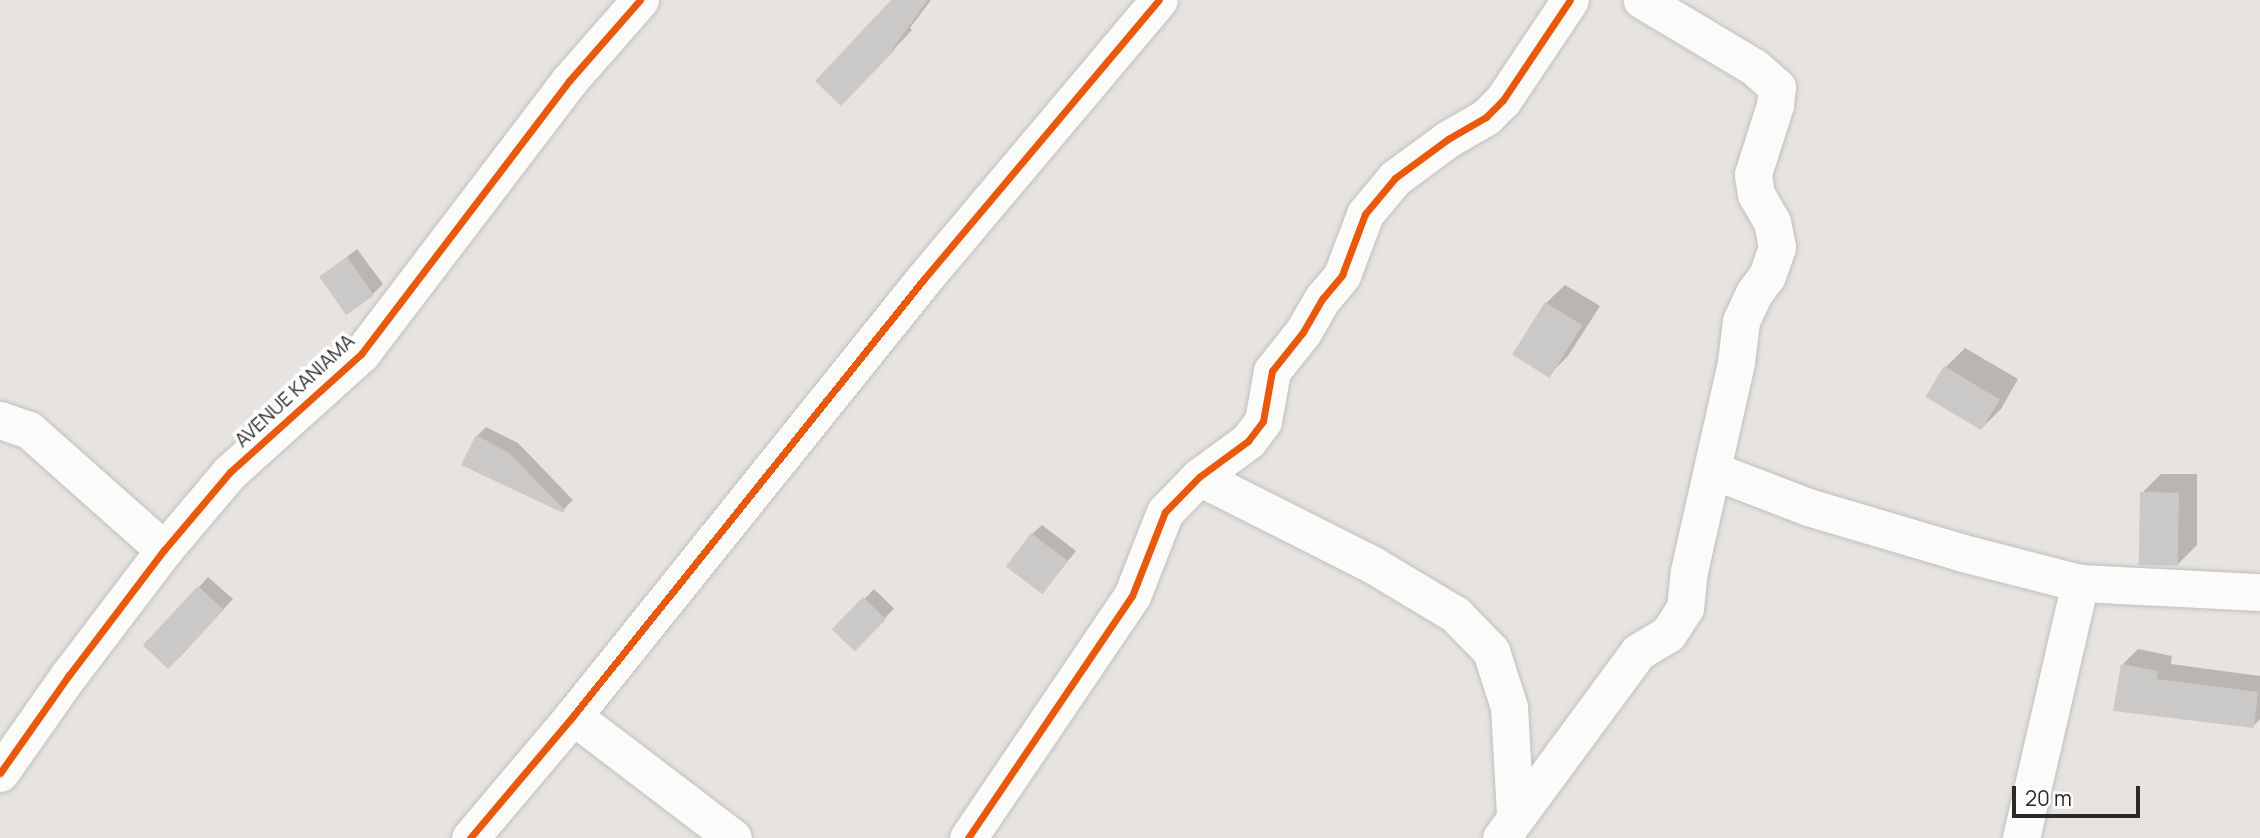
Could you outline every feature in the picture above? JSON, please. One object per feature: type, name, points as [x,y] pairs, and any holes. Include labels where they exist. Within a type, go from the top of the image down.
[{"type":"street","name":"AVENUE KANIAMA","points":[[0,773],[69,675],[164,550],[230,472],[361,354],[569,81],[640,0]]},
{"type":"street","points":[[470,838],[573,716],[914,291],[1159,0]]},
{"type":"street","points":[[968,838],[1132,596],[1166,512],[1199,477],[1248,441],[1263,421],[1272,371],[1342,275],[1365,214],[1395,178],[1448,139],[1486,117],[1503,100],[1570,0]]},
{"type":"street","points":[[1508,827],[1638,653],[1668,634],[1685,608],[1689,571],[1741,321],[1754,293],[1767,276],[1777,247],[1772,222],[1756,194],[1753,174],[1775,105],[1777,87],[1754,67],[1642,0]]},
{"type":"street","points":[[0,420],[29,430],[164,550]]},
{"type":"street","points":[[1712,470],[1808,507],[1963,553],[2080,583],[2260,592]]},
{"type":"street","points":[[1199,477],[1373,565],[1455,614],[1491,650],[1509,707],[1508,827]]},
{"type":"street","points":[[2021,838],[2080,583]]},
{"type":"street","points":[[573,716],[733,838]]},
{"type":"building","points":[[891,0],[928,0],[893,48],[895,50],[841,106],[815,81]]},
{"type":"building","points":[[347,257],[374,296],[346,315],[319,277]]},
{"type":"building","points":[[1545,302],[1582,325],[1549,378],[1512,355]]},
{"type":"building","points":[[1944,366],[2000,399],[1981,430],[1925,397]]},
{"type":"building","points":[[476,435],[508,452],[565,510],[563,513],[461,465]]},
{"type":"building","points":[[2140,492],[2179,493],[2178,566],[2139,565]]},
{"type":"building","points":[[1031,533],[1068,561],[1042,594],[1006,567]]},
{"type":"building","points":[[198,586],[224,610],[168,669],[143,645]]},
{"type":"building","points":[[863,597],[886,619],[855,652],[832,629]]},
{"type":"building","points":[[2121,664],[2158,671],[2157,679],[2258,692],[2254,728],[2113,711]]},
{"type":"cycle path","points":[[0,773],[69,675],[164,550],[230,472],[361,354],[569,81],[640,0]]},
{"type":"cycle path","points":[[470,838],[573,716],[923,280],[1159,0]]},
{"type":"cycle path","points":[[968,838],[1132,596],[1165,512],[1199,477],[1248,441],[1263,421],[1272,371],[1342,275],[1365,214],[1395,178],[1448,139],[1486,117],[1503,100],[1570,0]]}]
